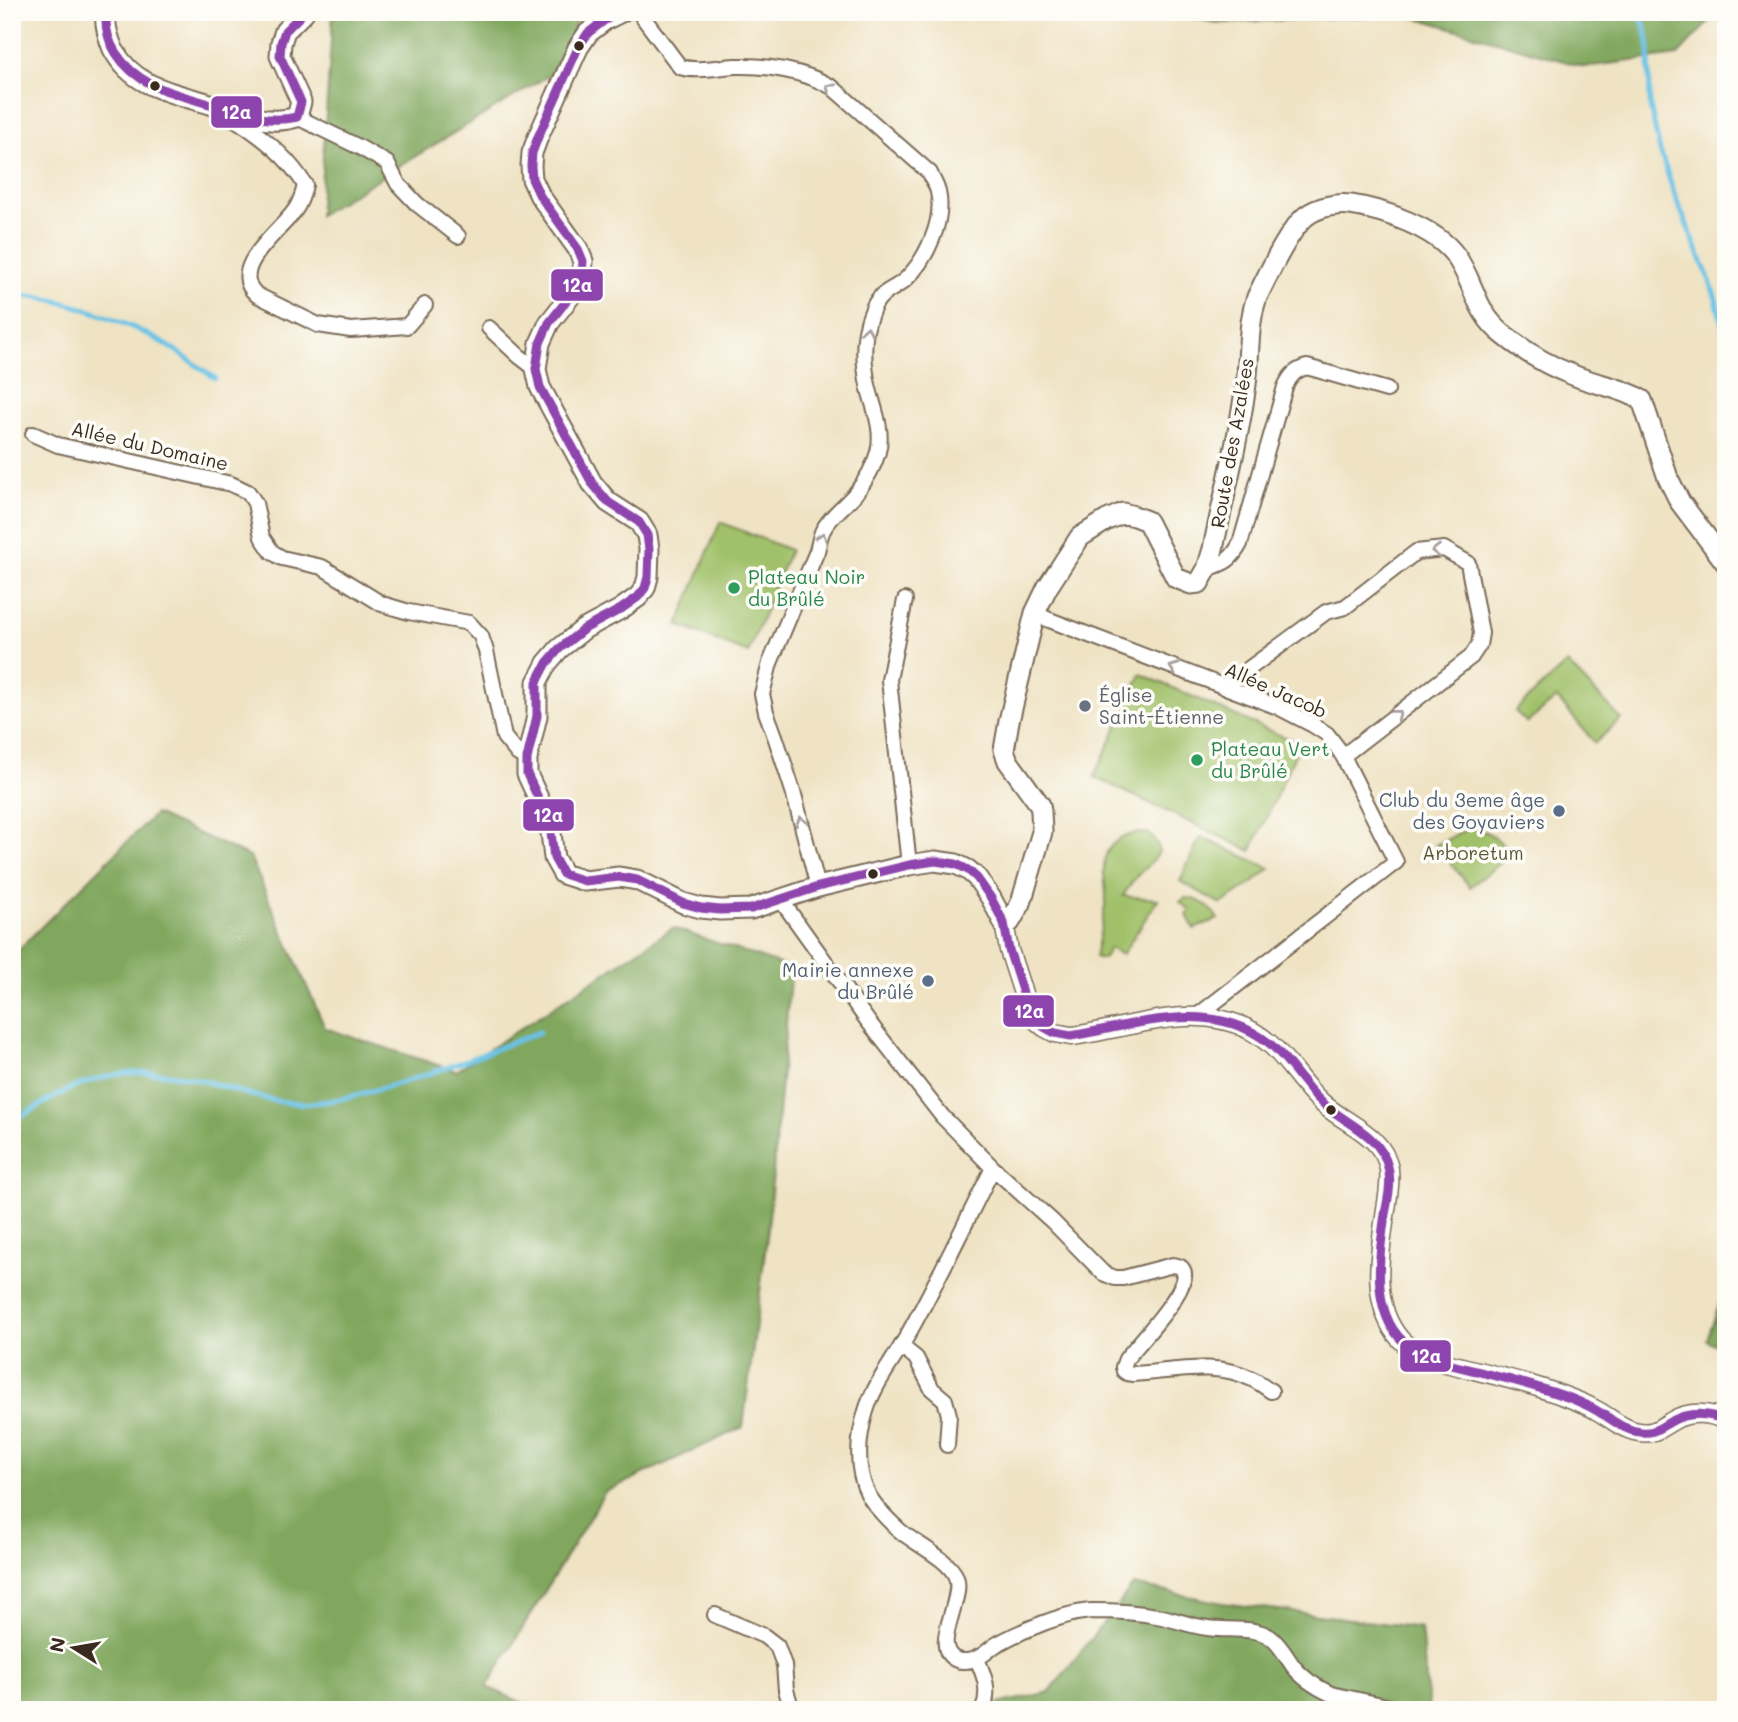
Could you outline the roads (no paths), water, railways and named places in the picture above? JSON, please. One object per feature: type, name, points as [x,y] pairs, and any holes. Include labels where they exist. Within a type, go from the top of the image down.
[{"type":"main road","points":[[106,12],[109,40],[120,61],[144,82],[172,94],[257,119],[284,121],[297,117],[300,102],[280,56],[281,43],[285,31],[304,12]]},
{"type":"main road","points":[[621,12],[588,33],[578,48],[532,153],[532,179],[540,196],[578,248],[583,261],[582,274],[575,290],[548,323],[540,343],[536,369],[540,387],[592,483],[608,502],[639,522],[647,535],[650,563],[645,588],[638,597],[584,629],[559,649],[547,663],[537,682],[537,716],[527,759],[527,774],[549,816],[554,858],[563,874],[585,881],[619,877],[636,880],[683,903],[720,910],[751,909],[818,887],[909,865],[935,861],[956,864],[977,878],[1004,923]]},
{"type":"main road","name":"Route des Azalées","points":[[1004,923],[1010,922],[1021,903],[1042,832],[1040,805],[1008,761],[1004,750],[1035,613],[1047,588],[1080,537],[1123,513],[1147,521],[1176,578],[1191,584],[1199,583],[1213,549],[1241,417],[1251,321],[1257,297],[1295,226],[1313,211],[1328,206],[1350,205],[1384,213],[1415,225],[1451,250],[1461,264],[1485,317],[1506,337],[1573,376],[1616,388],[1642,400],[1668,478],[1680,502],[1726,563]]},
{"type":"street","points":[[639,12],[680,67],[688,70],[736,66],[766,67],[795,73],[832,87],[930,173],[938,192],[938,226],[923,256],[905,279],[887,290],[876,301],[866,327],[865,367],[878,420],[879,450],[855,494],[834,514],[822,531],[817,551],[770,663],[762,694],[793,791],[818,887]]},
{"type":"street","points":[[209,103],[249,127],[299,174],[305,185],[296,209],[255,255],[246,281],[251,290],[318,325],[351,330],[407,326],[425,305]]},
{"type":"street","points":[[297,117],[387,163],[398,184],[417,204],[458,236]]},
{"type":"street","points":[[489,328],[536,369]]},
{"type":"street","name":"Route des Azalées","points":[[1207,569],[1227,561],[1235,554],[1240,544],[1290,376],[1298,369],[1307,367],[1387,390]]},
{"type":"street","name":"Allée du Domaine","points":[[33,434],[58,445],[231,484],[248,492],[255,503],[262,537],[272,552],[282,558],[322,567],[383,604],[409,612],[469,623],[481,636],[486,651],[503,737],[527,759]]},
{"type":"street","points":[[1224,687],[1326,612],[1345,607],[1416,552],[1444,549],[1468,563],[1481,633],[1479,645],[1471,657],[1343,756]]},
{"type":"street","points":[[905,600],[889,680],[909,865]]},
{"type":"street","name":"Allée Jacob","points":[[1035,613],[1278,707],[1327,734],[1343,756],[1396,862],[1198,1016]]},
{"type":"street","points":[[781,900],[867,1020],[942,1116],[1103,1273],[1123,1278],[1173,1265],[1181,1267],[1184,1278],[1179,1292],[1126,1359],[1124,1371],[1133,1374],[1185,1368],[1222,1370],[1251,1379],[1270,1391]]},
{"type":"street","points":[[1004,923],[1009,950],[1030,1015],[1044,1027],[1055,1033],[1071,1036],[1178,1017],[1198,1016],[1244,1026],[1270,1044],[1325,1106],[1362,1130],[1378,1145],[1389,1168],[1390,1186],[1379,1276],[1383,1307],[1389,1323],[1401,1340],[1431,1359],[1548,1390],[1574,1400],[1632,1431],[1659,1431],[1675,1419],[1690,1415],[1705,1414],[1726,1421]]},
{"type":"street","points":[[993,1168],[901,1346],[878,1383],[866,1410],[860,1436],[859,1456],[868,1493],[899,1530],[953,1572],[958,1593],[948,1625],[945,1647],[949,1654],[958,1660],[977,1659],[997,1644],[1019,1633],[1092,1611],[1141,1614],[1200,1627],[1264,1634],[1272,1638],[1301,1675],[1320,1689],[1331,1694],[1405,1710]]},
{"type":"street","points":[[901,1346],[916,1358],[932,1389],[945,1400],[949,1415],[947,1446]]},
{"type":"street","points":[[715,1615],[765,1636],[777,1646],[785,1665],[786,1690],[792,1710]]},
{"type":"street","points":[[977,1659],[988,1689],[983,1710]]},
{"type":"waterway","points":[[1639,12],[1649,48],[1650,106],[1660,151],[1675,196],[1710,281],[1726,341]]},
{"type":"waterway","points":[[12,294],[54,300],[117,321],[157,339],[215,378]]},
{"type":"waterway","points":[[12,1121],[69,1090],[107,1076],[126,1073],[146,1072],[186,1077],[284,1102],[311,1103],[333,1100],[455,1065],[539,1032]]},
{"type":"place","name":"Plateau Noir du Brûlé","points":[[734,588]]},
{"type":"place","name":"Église Saint-Étienne","points":[[1085,706]]},
{"type":"place","name":"Plateau Vert du Brûlé","points":[[1197,760]]},
{"type":"place","name":"Club du 3eme âge des Goyaviers","points":[[1559,811]]},
{"type":"place","name":"Mairie annexe du Brûlé","points":[[928,981]]},
{"type":"park label","name":"Arboretum","points":[[1473,853]]}]
